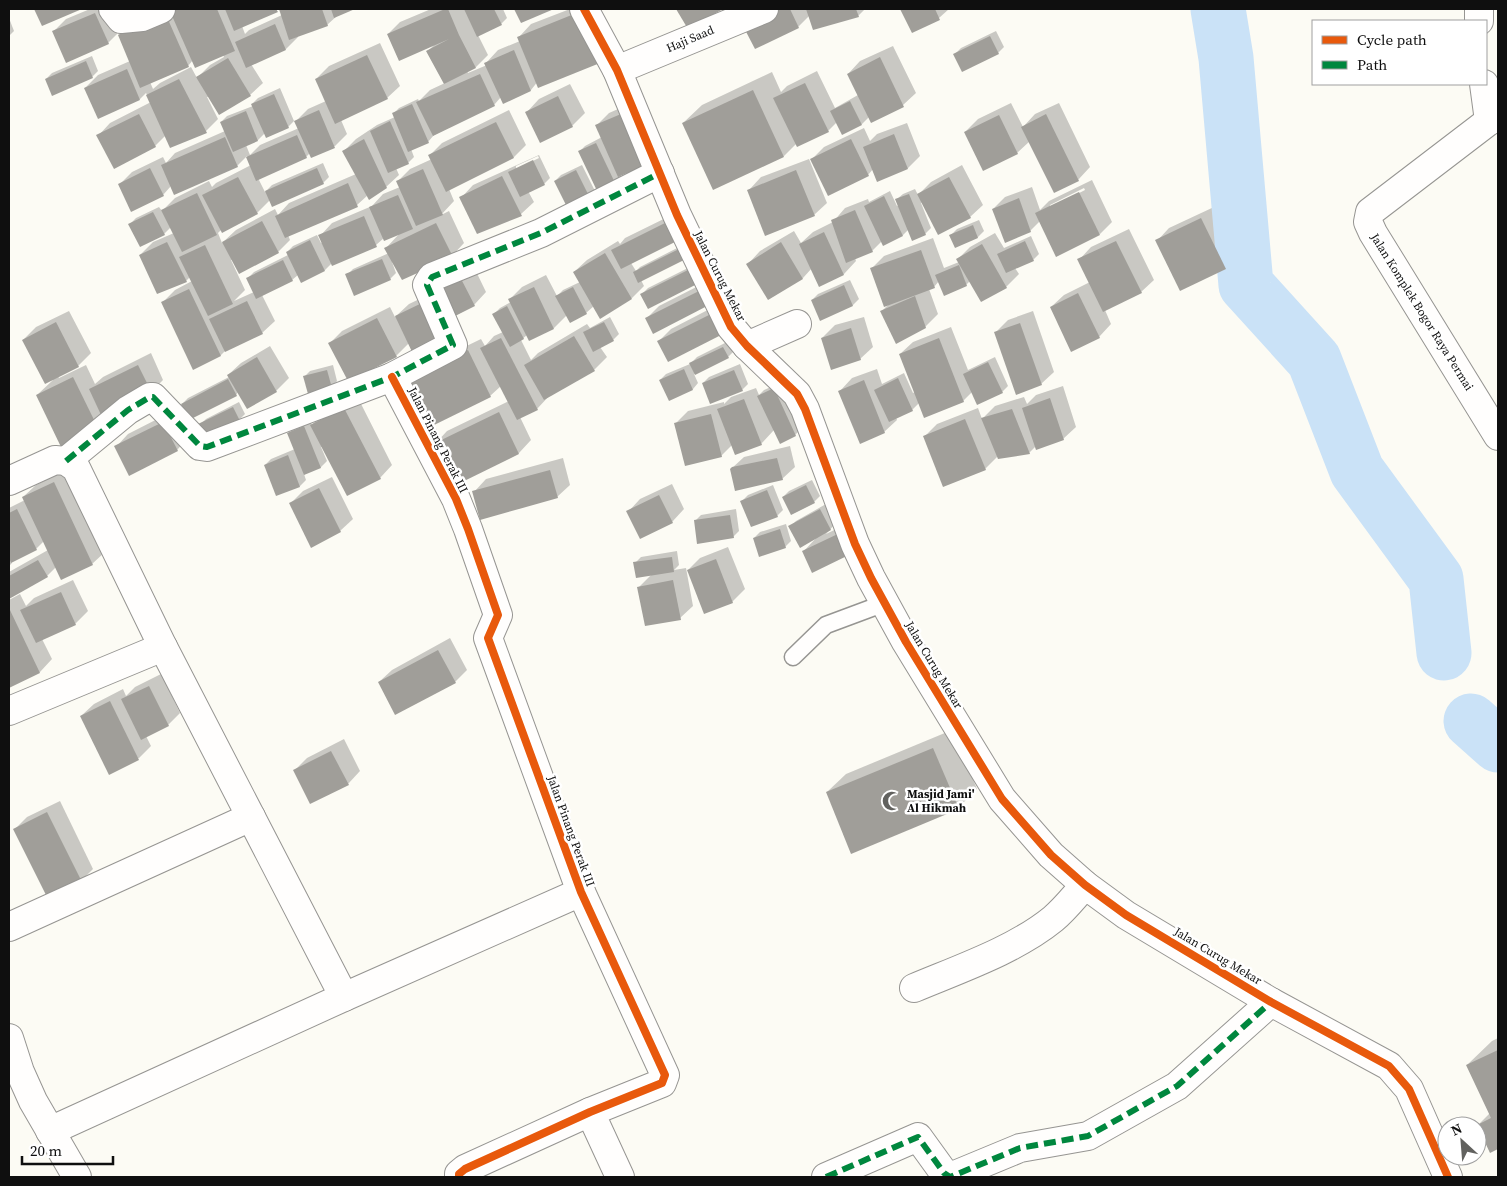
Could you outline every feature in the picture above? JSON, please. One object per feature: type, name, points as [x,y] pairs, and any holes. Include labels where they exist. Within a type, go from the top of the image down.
[{"type":"street","points":[[113,9],[121,19],[142,17],[161,9]]},
{"type":"street","name":"Jalan Curug Mekar","points":[[584,9],[617,70],[677,216],[731,326],[747,346],[796,394],[805,409],[855,544],[885,603],[921,666],[1002,799],[1051,855],[1085,885],[1126,915],[1271,1002],[1389,1066],[1409,1088],[1448,1177]]},
{"type":"street","name":"Haji Saad","points":[[617,70],[764,9]]},
{"type":"street","name":"Jalan Komplek Bogor Raya Permai","points":[[1484,85],[1493,118],[1370,212],[1368,222],[1498,436]]},
{"type":"street","points":[[66,461],[128,410],[153,396],[200,446],[207,447],[392,377],[453,345],[427,285],[432,278],[541,233],[660,173]]},
{"type":"street","points":[[747,346],[798,324]]},
{"type":"street","name":"Jalan Pinang Perak III","points":[[392,377],[456,499],[468,529],[498,615],[488,638],[581,892],[665,1075],[662,1082],[590,1112],[465,1169],[459,1174],[459,1177]]},
{"type":"street","points":[[9,481],[55,460],[66,461],[76,468],[163,646],[344,997]]},
{"type":"street","points":[[9,711],[163,646]]},
{"type":"street","points":[[9,927],[251,817]]},
{"type":"street","points":[[914,988],[1012,946],[1032,934],[1057,915],[1085,885]]},
{"type":"street","points":[[50,1131],[344,997],[581,892]]},
{"type":"street","points":[[826,1177],[918,1137],[944,1173],[950,1177],[1020,1148],[1088,1136],[1177,1086],[1271,1002]]},
{"type":"street","points":[[9,1038],[20,1072],[33,1101],[77,1177]]},
{"type":"street","points":[[590,1112],[620,1177]]},
{"type":"lane","points":[[793,657],[826,625],[885,603]]},
{"type":"building","points":[[34,9],[82,9],[42,26]]},
{"type":"building","points":[[169,9],[217,9],[235,51],[195,68]]},
{"type":"building","points":[[225,9],[276,9],[278,12],[234,31]]},
{"type":"building","points":[[279,9],[322,9],[328,26],[289,40]]},
{"type":"building","points":[[331,9],[355,9],[334,18]]},
{"type":"building","points":[[448,9],[476,68],[444,84],[426,51],[449,39],[399,61],[387,34]]},
{"type":"building","points":[[464,9],[494,9],[502,25],[477,37]]},
{"type":"building","points":[[514,9],[554,9],[521,23]]},
{"type":"building","points":[[676,9],[723,9],[688,29]]},
{"type":"building","points":[[774,9],[790,9],[799,28],[755,49],[742,24]]},
{"type":"building","points":[[806,9],[856,9],[859,17],[813,30]]},
{"type":"building","points":[[900,9],[935,9],[940,20],[912,33]]},
{"type":"building","points":[[579,12],[600,63],[538,88],[517,37]]},
{"type":"building","points":[[95,13],[109,44],[66,63],[52,31]]},
{"type":"building","points":[[166,15],[189,67],[140,88],[118,35]]},
{"type":"building","points":[[275,24],[286,50],[246,68],[235,42]]},
{"type":"building","points":[[990,36],[999,54],[962,72],[953,54]]},
{"type":"building","points":[[514,50],[531,91],[503,104],[484,63]]},
{"type":"building","points":[[367,55],[388,99],[335,124],[315,79]]},
{"type":"building","points":[[880,57],[904,107],[871,123],[847,74]]},
{"type":"building","points":[[228,58],[251,96],[219,115],[196,77]]},
{"type":"building","points":[[86,61],[93,78],[52,96],[45,79]]},
{"type":"building","points":[[127,69],[140,100],[98,119],[84,88]]},
{"type":"building","points":[[480,74],[495,106],[433,136],[416,102]]},
{"type":"building","points":[[179,79],[207,133],[170,148],[146,95]]},
{"type":"building","points":[[805,83],[829,132],[797,147],[773,98]]},
{"type":"building","points":[[753,90],[784,157],[713,190],[682,123]]},
{"type":"building","points":[[274,94],[289,128],[266,138],[251,104]]},
{"type":"building","points":[[558,96],[573,127],[540,143],[525,112]]},
{"type":"building","points":[[850,101],[862,125],[842,135],[830,111]]},
{"type":"building","points":[[412,104],[429,143],[408,152],[392,113]]},
{"type":"building","points":[[319,110],[335,148],[311,158],[294,121]]},
{"type":"building","points":[[246,111],[258,141],[233,152],[220,122]]},
{"type":"building","points":[[139,114],[156,147],[114,169],[96,135]]},
{"type":"building","points":[[621,114],[644,166],[618,177],[595,125]]},
{"type":"building","points":[[1046,114],[1079,181],[1054,193],[1021,127]]},
{"type":"building","points":[[999,115],[1018,154],[983,171],[964,132]]},
{"type":"building","points":[[390,121],[409,164],[388,173],[370,131]]},
{"type":"building","points":[[496,122],[514,158],[446,192],[428,155]]},
{"type":"building","points":[[894,134],[908,169],[877,182],[863,147]]},
{"type":"building","points":[[297,135],[307,158],[256,181],[246,157]]},
{"type":"building","points":[[225,137],[238,167],[174,195],[161,165]]},
{"type":"building","points":[[364,139],[387,188],[369,200],[342,151]]},
{"type":"building","points":[[851,139],[869,176],[828,196],[810,159]]},
{"type":"building","points":[[596,143],[617,187],[599,195],[578,151]]},
{"type":"building","points":[[533,160],[545,185],[520,197],[508,172]]},
{"type":"building","points":[[150,168],[164,196],[131,212],[118,184]]},
{"type":"building","points":[[317,168],[324,184],[272,207],[265,191]]},
{"type":"building","points":[[423,169],[443,215],[416,226],[396,181]]},
{"type":"building","points":[[576,170],[592,202],[570,213],[554,181]]},
{"type":"building","points":[[796,170],[815,216],[765,236],[747,190]]},
{"type":"building","points":[[502,176],[522,216],[477,234],[459,197]]},
{"type":"building","points":[[238,177],[258,214],[222,233],[202,195]]},
{"type":"building","points":[[949,177],[971,218],[938,235],[917,194]]},
{"type":"building","points":[[348,183],[358,207],[285,238],[275,216]]},
{"type":"building","points":[[1079,192],[1100,235],[1056,257],[1035,213]]},
{"type":"building","points":[[197,193],[217,235],[182,252],[161,210]]},
{"type":"building","points":[[909,194],[926,235],[912,241],[895,199]]},
{"type":"building","points":[[398,195],[413,229],[384,241],[369,207]]},
{"type":"building","points":[[884,196],[903,236],[883,246],[864,206]]},
{"type":"building","points":[[1019,198],[1031,232],[1005,243],[992,209]]},
{"type":"building","points":[[855,210],[873,252],[846,263],[831,220]]},
{"type":"building","points":[[153,212],[165,235],[140,247],[128,224]]},
{"type":"building","points":[[364,216],[377,247],[332,266],[318,235]]},
{"type":"building","points":[[1201,218],[1226,269],[1180,291],[1155,240]]},
{"type":"building","points":[[673,219],[683,238],[621,269],[611,250]]},
{"type":"building","points":[[262,221],[279,253],[239,274],[222,242]]},
{"type":"building","points":[[436,223],[453,257],[402,280],[384,248]]},
{"type":"building","points":[[973,225],[978,238],[955,248],[949,235]]},
{"type":"building","points":[[824,232],[844,275],[819,287],[799,244]]},
{"type":"building","points":[[310,240],[325,271],[301,283],[286,252]]},
{"type":"building","points":[[1025,241],[1034,261],[1006,273],[997,254]]},
{"type":"building","points":[[1116,241],[1142,293],[1103,312],[1077,259]]},
{"type":"building","points":[[167,242],[187,282],[157,294],[139,255]]},
{"type":"building","points":[[781,242],[803,279],[768,300],[746,264]]},
{"type":"building","points":[[982,244],[1007,288],[981,302],[956,259]]},
{"type":"building","points":[[205,245],[233,304],[208,316],[179,257]]},
{"type":"building","points":[[679,249],[684,260],[638,283],[633,272]]},
{"type":"building","points":[[921,250],[935,288],[884,307],[870,268]]},
{"type":"building","points":[[605,253],[632,299],[600,319],[573,272]]},
{"type":"building","points":[[382,259],[391,280],[354,296],[345,274]]},
{"type":"building","points":[[283,260],[293,281],[256,299],[246,278]]},
{"type":"building","points":[[959,265],[967,286],[944,296],[935,275]]},
{"type":"building","points":[[696,266],[703,281],[648,309],[640,294]]},
{"type":"building","points":[[458,273],[475,306],[447,320],[430,287]]},
{"type":"building","points":[[844,285],[853,306],[820,321],[811,300]]},
{"type":"building","points":[[534,287],[554,329],[529,341],[508,299]]},
{"type":"building","points":[[573,287],[587,314],[570,323],[555,296]]},
{"type":"building","points":[[189,289],[221,356],[193,370],[161,302]]},
{"type":"building","points":[[703,289],[711,304],[653,334],[645,318]]},
{"type":"building","points":[[1078,293],[1100,338],[1071,352],[1050,307]]},
{"type":"building","points":[[915,296],[926,328],[896,344],[880,311]]},
{"type":"building","points":[[247,301],[263,334],[225,352],[209,319]]},
{"type":"building","points":[[426,301],[446,341],[414,356],[395,316]]},
{"type":"building","points":[[507,306],[524,339],[510,347],[492,314]]},
{"type":"building","points":[[715,312],[725,333],[668,362],[657,341]]},
{"type":"building","points":[[377,318],[397,357],[348,381],[328,343]]},
{"type":"building","points":[[56,322],[79,367],[45,384],[22,340]]},
{"type":"building","points":[[604,322],[614,341],[593,352],[583,332]]},
{"type":"building","points":[[1020,323],[1042,385],[1016,395],[994,332]]},
{"type":"building","points":[[851,328],[861,360],[831,370],[821,338]]},
{"type":"building","points":[[574,336],[595,371],[544,400],[524,365]]},
{"type":"building","points":[[501,338],[538,410],[517,420],[480,348]]},
{"type":"building","points":[[939,338],[964,402],[924,418],[899,354]]},
{"type":"building","points":[[723,347],[729,358],[695,375],[689,363]]},
{"type":"building","points":[[468,350],[491,397],[428,428],[405,381]]},
{"type":"building","points":[[257,357],[277,392],[247,409],[227,375]]},
{"type":"building","points":[[988,362],[1003,393],[977,405],[963,374]]},
{"type":"building","points":[[138,365],[152,393],[102,417],[89,389]]},
{"type":"building","points":[[684,369],[693,390],[669,401],[659,380]]},
{"type":"building","points":[[327,370],[332,388],[308,394],[303,376]]},
{"type":"building","points":[[734,370],[743,391],[710,404],[702,383]]},
{"type":"building","points":[[73,377],[98,428],[61,447],[36,395]]},
{"type":"building","points":[[898,378],[913,411],[889,422],[874,390]]},
{"type":"building","points":[[228,379],[237,396],[189,420],[181,404]]},
{"type":"building","points":[[864,380],[885,433],[860,444],[838,391]]},
{"type":"building","points":[[774,388],[796,436],[780,444],[757,396]]},
{"type":"building","points":[[1050,398],[1064,440],[1036,450],[1022,408]]},
{"type":"building","points":[[744,399],[762,445],[735,455],[717,409]]},
{"type":"building","points":[[233,407],[240,421],[206,438],[198,424]]},
{"type":"building","points":[[344,408],[381,479],[347,496],[310,425]]},
{"type":"building","points":[[1012,409],[1030,454],[998,459],[981,418]]},
{"type":"building","points":[[499,412],[519,454],[454,486],[433,444]]},
{"type":"building","points":[[711,414],[722,457],[685,466],[674,423]]},
{"type":"building","points":[[965,419],[986,470],[943,487],[923,436]]},
{"type":"building","points":[[163,422],[178,451],[129,476],[114,446]]},
{"type":"building","points":[[304,426],[321,468],[304,475],[287,433]]},
{"type":"building","points":[[288,455],[300,487],[276,496],[264,465]]},
{"type":"building","points":[[777,458],[783,480],[735,491],[730,469],[732,467]]},
{"type":"building","points":[[550,470],[558,498],[480,520],[472,491]]},
{"type":"building","points":[[54,482],[93,565],[61,580],[22,497]]},
{"type":"building","points":[[806,485],[815,503],[791,515],[782,497]]},
{"type":"building","points":[[319,488],[341,532],[311,548],[289,503]]},
{"type":"building","points":[[767,490],[778,517],[751,527],[740,501]]},
{"type":"building","points":[[659,495],[673,523],[640,539],[626,511]]},
{"type":"building","points":[[17,509],[37,550],[11,563],[9,557],[9,513]]},
{"type":"building","points":[[820,509],[831,530],[800,548],[788,526]]},
{"type":"building","points":[[730,515],[734,538],[697,544],[694,520]]},
{"type":"building","points":[[780,529],[786,548],[759,557],[753,538]]},
{"type":"building","points":[[842,532],[853,553],[812,573],[802,551]]},
{"type":"building","points":[[672,557],[674,572],[636,578],[633,562]]},
{"type":"building","points":[[716,559],[733,603],[704,614],[687,570]]},
{"type":"building","points":[[38,560],[48,577],[9,599],[9,576]]},
{"type":"building","points":[[673,580],[681,620],[645,626],[637,587]]},
{"type":"building","points":[[61,592],[76,625],[36,643],[20,610]]},
{"type":"building","points":[[9,608],[40,673],[9,688]]},
{"type":"building","points":[[438,650],[456,683],[395,715],[378,682]]},
{"type":"building","points":[[149,686],[169,726],[141,740],[121,699]]},
{"type":"building","points":[[110,701],[139,760],[109,775],[80,716]]},
{"type":"building","name":"Masjid Jami' Al Hikmah","points":[[933,748],[959,809],[851,854],[826,792]]},
{"type":"building","points":[[331,751],[349,785],[310,804],[293,770]]},
{"type":"building","points":[[47,812],[82,882],[48,899],[13,829]]},
{"type":"building","points":[[1498,1050],[1498,1149],[1490,1153],[1487,1147],[1487,1120],[1491,1118],[1466,1065]]},
{"type":"waterway","points":[[1218,9],[1226,58],[1246,285],[1314,360],[1357,471],[1436,579],[1444,653]]},
{"type":"waterway","points":[[1471,721],[1498,745]]},
{"type":"marked path","points":[[66,461],[128,410],[150,397],[153,397],[200,446],[207,447],[392,377],[453,345],[427,285],[432,277],[541,233],[660,173]]},
{"type":"marked path","points":[[826,1177],[918,1137],[944,1173],[950,1177],[1020,1148],[1088,1136],[1177,1086],[1271,1002]]},
{"type":"cycle path","points":[[584,9],[617,70],[677,215],[731,327],[747,346],[797,394],[805,409],[855,544],[871,578],[906,642],[1002,799],[1051,855],[1085,885],[1126,915],[1271,1002],[1389,1066],[1409,1089],[1448,1177]]},
{"type":"cycle path","points":[[392,377],[456,499],[468,529],[498,615],[488,638],[581,892],[665,1075],[662,1083],[590,1112],[465,1169],[459,1174],[459,1177]]},
{"type":"place","name":"Masjid Jami' Al Hikmah","points":[[892,801]]}]
